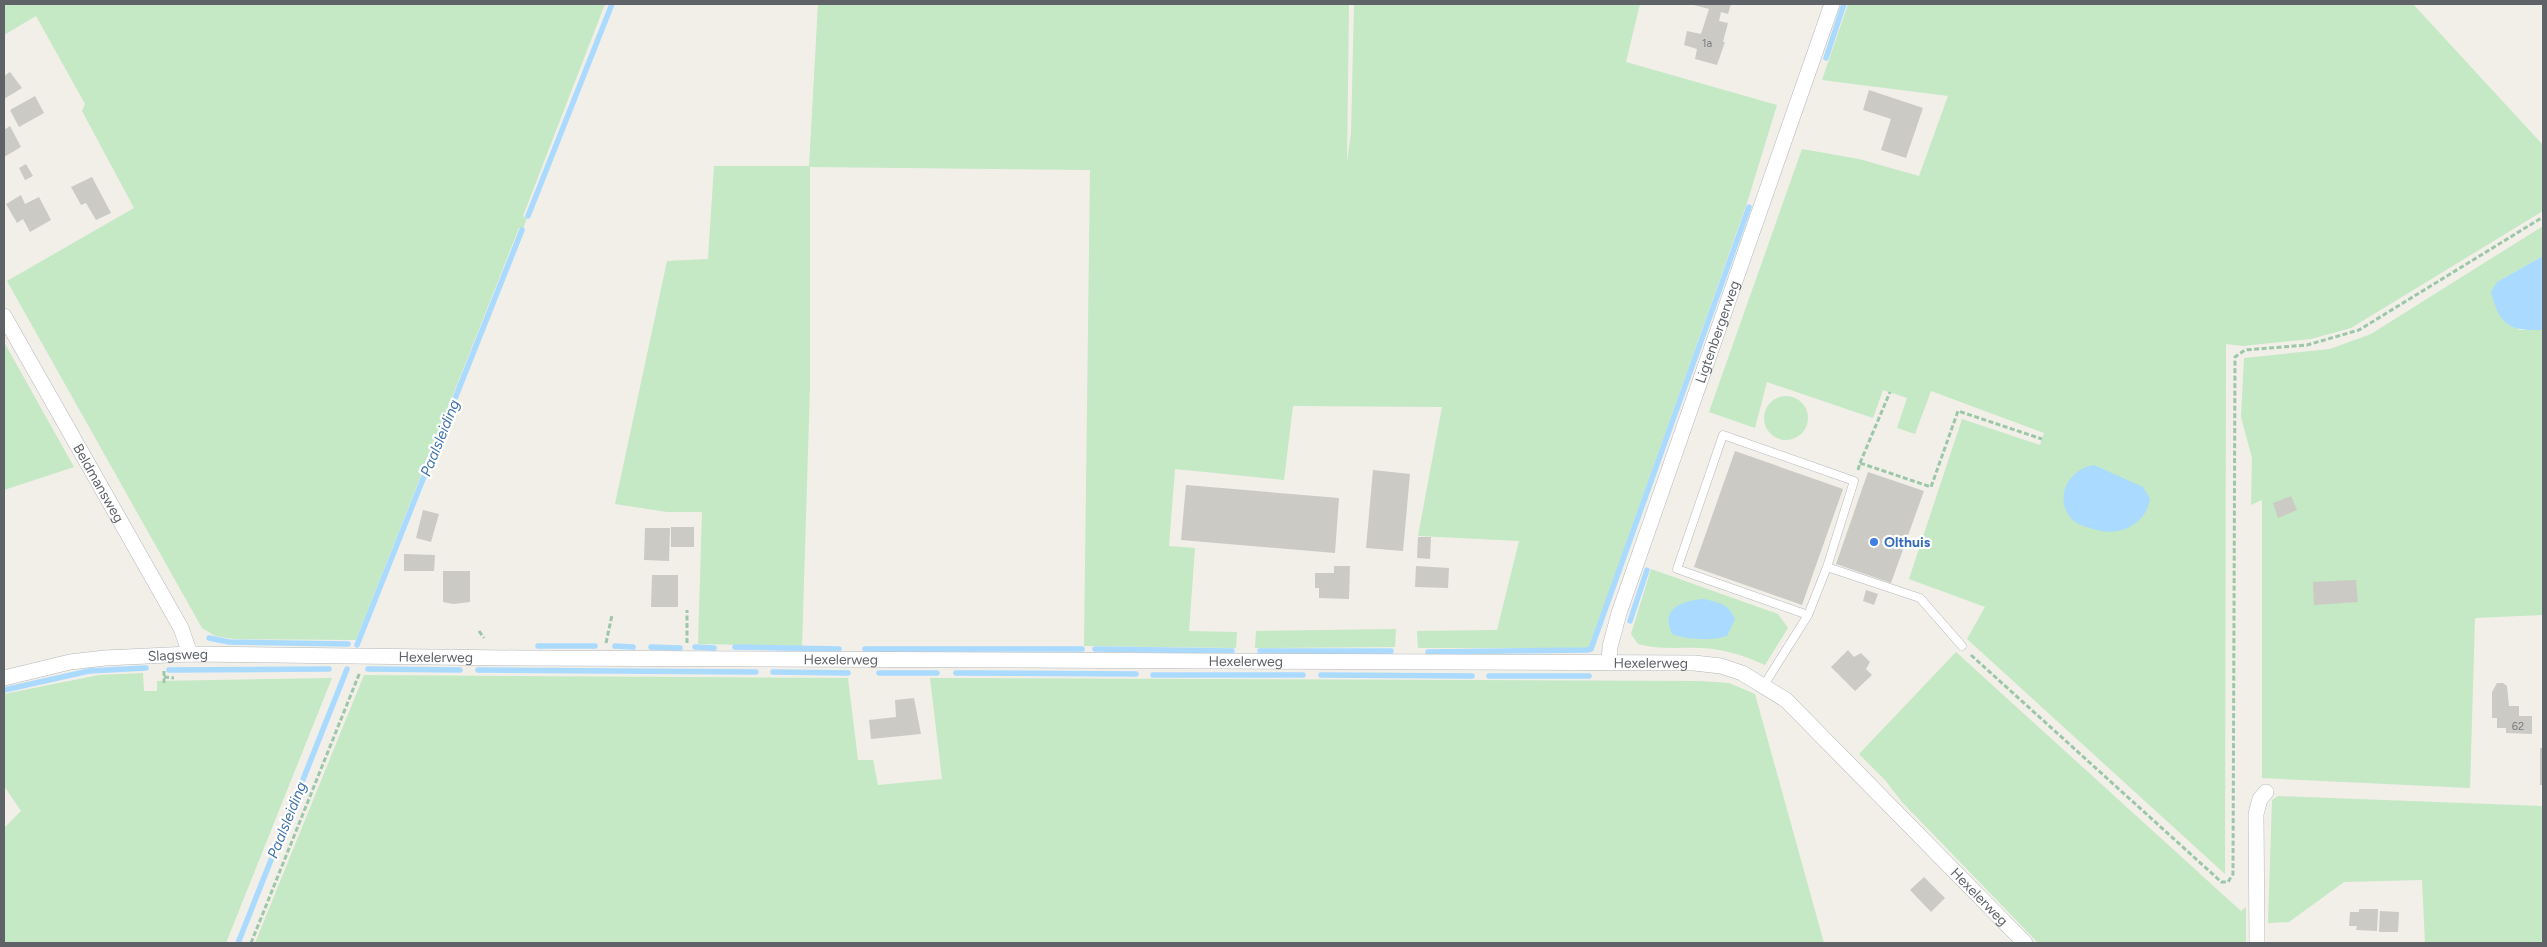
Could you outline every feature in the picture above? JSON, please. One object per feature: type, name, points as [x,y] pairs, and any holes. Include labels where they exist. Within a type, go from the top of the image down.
[{"type":"street","name":"Ligtenbergerweg","points":[[1609,662],[1610,647],[1619,613],[1832,4]]},
{"type":"street","name":"Beldmansweg","points":[[4,316],[181,628],[190,654]]},
{"type":"street","name":"Slagsweg","points":[[4,678],[87,660],[190,654],[360,657]]},
{"type":"street","name":"Hexelerweg","points":[[360,657],[1609,662],[1694,663],[1721,666],[1742,673],[1764,685],[1792,706],[2025,943]]},
{"type":"street","points":[[2256,943],[2256,814],[2260,799],[2266,792]]},
{"type":"lane","points":[[1764,685],[1808,615],[1827,567],[1854,482],[1723,435],[1677,569],[1808,615]]},
{"type":"lane","points":[[1827,567],[1920,598],[1962,646]]},
{"type":"path","points":[[1962,646],[2221,882],[2228,882],[2233,874],[2235,357],[2245,350],[2307,345],[2358,330],[2543,217]]},
{"type":"path","points":[[1854,482],[1890,392]]},
{"type":"path","points":[[1860,463],[1931,487],[1958,410],[2042,439]]},
{"type":"path","points":[[687,610],[687,659]]},
{"type":"path","points":[[602,659],[612,615]]},
{"type":"path","points":[[480,631],[484,638]]},
{"type":"path","points":[[251,943],[360,657]]},
{"type":"path","points":[[164,677],[174,678]]},
{"type":"green space","points":[[4,4],[605,4],[523,216],[527,218],[523,229],[519,228],[356,640],[234,639],[215,636],[202,628],[7,281],[134,208],[82,111],[85,104],[36,16],[4,35]]},
{"type":"green space","points":[[818,4],[1349,4],[1347,162],[1351,133],[1354,4],[1640,4],[1626,62],[1777,105],[1747,203],[1589,648],[1418,648],[1417,631],[1497,630],[1519,541],[1418,536],[1442,407],[1293,406],[1284,480],[1175,469],[1169,546],[1195,548],[1189,631],[1237,632],[1236,648],[1084,646],[1090,170],[810,167],[810,386],[802,646],[698,644],[702,512],[667,512],[615,504],[667,261],[708,259],[714,166],[809,166]]},
{"type":"green space","points":[[1848,4],[2413,4],[2543,145],[2543,211],[2351,328],[2311,339],[2243,346],[2226,344],[2225,874],[1967,639],[1985,607],[1909,579],[1962,419],[2040,445],[2044,433],[1931,391],[1915,434],[1897,428],[1907,398],[1883,390],[1873,418],[1767,382],[1755,428],[1709,412],[1802,149],[1859,159],[1919,176],[1948,96],[1822,80]]},
{"type":"green space","points":[[2543,226],[2543,256],[2497,282],[2519,330],[2543,330],[2543,615],[2475,618],[2470,788],[2262,778],[2262,500],[2251,505],[2252,458],[2241,417],[2244,358],[2330,349],[2371,334]]},
{"type":"green space","points":[[4,342],[74,467],[4,490]]},
{"type":"green space","points":[[1786,396],[1798,400],[1804,406],[1808,418],[1804,430],[1798,436],[1786,440],[1774,436],[1768,430],[1764,418],[1768,406],[1774,400]]},
{"type":"green space","points":[[1651,569],[1778,614],[1788,628],[1765,665],[1726,651],[1701,648],[1662,648],[1638,644],[1631,634]]},
{"type":"green space","points":[[1396,629],[1395,647],[1255,648],[1256,631]]},
{"type":"green space","points":[[1956,652],[2241,911],[2246,907],[2246,943],[2038,943],[1902,802],[1885,780],[1859,754]]},
{"type":"green space","points":[[143,673],[144,691],[157,691],[157,681],[332,678],[226,943],[4,943],[4,828],[21,811],[4,786],[4,694],[99,675]]},
{"type":"green space","points":[[364,675],[848,678],[858,760],[873,760],[878,785],[942,779],[930,678],[1700,681],[1729,683],[1755,694],[1824,943],[255,943]]},
{"type":"green space","points":[[2278,796],[2543,806],[2543,943],[2425,943],[2422,880],[2344,882],[2289,922],[2268,923],[2272,800]]},
{"type":"water","points":[[2543,256],[2543,330],[2514,327],[2502,319],[2491,292],[2497,282]]},
{"type":"water","points":[[2094,465],[2143,487],[2150,499],[2147,509],[2136,523],[2128,528],[2110,532],[2100,531],[2079,524],[2070,517],[2065,509],[2064,500],[2067,484],[2072,477],[2085,467]]},
{"type":"water","points":[[1703,599],[1722,604],[1733,614],[1735,619],[1727,636],[1714,639],[1700,639],[1685,638],[1672,634],[1669,625],[1671,612],[1680,604]]},
{"type":"building","points":[[1690,4],[1731,4],[1728,14],[1721,12],[1719,21],[1728,23],[1723,42],[1725,42],[1717,65],[1695,59],[1697,49],[1684,45],[1687,31],[1701,34],[1709,9]]},
{"type":"building","points":[[10,72],[22,88],[4,99],[4,76]]},
{"type":"building","points":[[1869,90],[1923,108],[1906,158],[1881,150],[1891,119],[1863,110]]},
{"type":"building","points":[[35,96],[44,113],[19,127],[10,110]]},
{"type":"building","points":[[10,126],[21,147],[4,157],[4,130]]},
{"type":"building","points":[[26,164],[33,176],[25,180],[19,168]]},
{"type":"building","points":[[92,177],[111,213],[96,220],[86,203],[81,205],[71,187]]},
{"type":"building","points":[[21,195],[25,204],[39,197],[51,220],[30,232],[23,219],[17,223],[6,204]]},
{"type":"building","points":[[1735,451],[1843,489],[1802,605],[1694,567]]},
{"type":"building","points":[[1373,470],[1410,474],[1403,551],[1366,548]]},
{"type":"building","points":[[1868,472],[1924,491],[1891,583],[1836,564]]},
{"type":"building","points":[[1186,485],[1339,498],[1335,553],[1181,540]]},
{"type":"building","points":[[2291,496],[2297,510],[2278,518],[2273,503]]},
{"type":"building","points":[[423,510],[439,514],[431,542],[416,538]]},
{"type":"building","points":[[671,527],[694,527],[694,547],[671,547]]},
{"type":"building","points":[[645,528],[670,528],[669,561],[644,560]]},
{"type":"building","points":[[1418,537],[1431,537],[1430,559],[1417,558]]},
{"type":"building","points":[[404,554],[435,555],[434,571],[404,571]]},
{"type":"building","points":[[1334,566],[1350,566],[1349,599],[1319,598],[1319,588],[1315,588],[1315,573],[1334,573]]},
{"type":"building","points":[[1416,566],[1449,568],[1448,588],[1415,587]]},
{"type":"building","points":[[443,571],[470,571],[470,602],[453,604],[443,602]]},
{"type":"building","points":[[652,575],[678,575],[678,607],[651,607]]},
{"type":"building","points":[[2356,580],[2358,602],[2314,605],[2313,582]]},
{"type":"building","points":[[1866,590],[1878,594],[1874,605],[1863,601]]},
{"type":"building","points":[[1848,650],[1854,657],[1861,653],[1870,662],[1866,669],[1872,675],[1855,691],[1831,667]]},
{"type":"building","points":[[2497,683],[2503,683],[2507,686],[2509,706],[2519,706],[2519,716],[2532,716],[2532,734],[2506,733],[2506,728],[2497,728],[2497,718],[2492,718],[2492,692]]},
{"type":"building","points":[[914,698],[921,734],[871,739],[869,720],[896,717],[895,700]]},
{"type":"building","points":[[2540,748],[2543,748],[2543,785],[2540,785]]},
{"type":"building","points":[[1924,877],[1945,898],[1931,912],[1910,890]]},
{"type":"building","points":[[2359,909],[2378,909],[2377,931],[2356,930],[2357,926],[2349,926],[2350,912],[2359,912]]},
{"type":"building","points":[[2380,911],[2399,912],[2398,932],[2379,932]]},
{"type":"waterway","name":"Paalsleiding","points":[[528,216],[612,4]]},
{"type":"waterway","points":[[1826,58],[1844,4]]},
{"type":"waterway","points":[[1428,652],[1591,649],[1749,207]]},
{"type":"waterway","name":"Paalsleiding","points":[[357,645],[522,230]]},
{"type":"waterway","points":[[1630,621],[1647,570]]},
{"type":"waterway","points":[[209,638],[229,642],[348,644]]},
{"type":"waterway","points":[[538,646],[595,646]]},
{"type":"waterway","points":[[615,646],[633,647]]},
{"type":"waterway","points":[[651,647],[680,648]]},
{"type":"waterway","points":[[695,647],[714,648]]},
{"type":"waterway","points":[[735,647],[839,649]]},
{"type":"waterway","points":[[865,649],[1082,649]]},
{"type":"waterway","points":[[1095,649],[1232,651]]},
{"type":"waterway","points":[[1260,651],[1391,651]]},
{"type":"waterway","points":[[4,690],[89,671],[146,668]]},
{"type":"waterway","points":[[169,670],[329,669]]},
{"type":"waterway","name":"Paalsleiding","points":[[238,943],[347,669]]},
{"type":"waterway","points":[[368,669],[460,670]]},
{"type":"waterway","points":[[478,670],[756,672]]},
{"type":"waterway","points":[[773,672],[848,673]]},
{"type":"waterway","points":[[879,673],[937,673]]},
{"type":"waterway","points":[[956,673],[1136,674]]},
{"type":"waterway","points":[[1153,675],[1303,675]]},
{"type":"waterway","points":[[1321,675],[1472,676]]},
{"type":"waterway","points":[[1489,676],[1589,676]]},
{"type":"place","name":"Olthuis","points":[[1874,542]]}]
